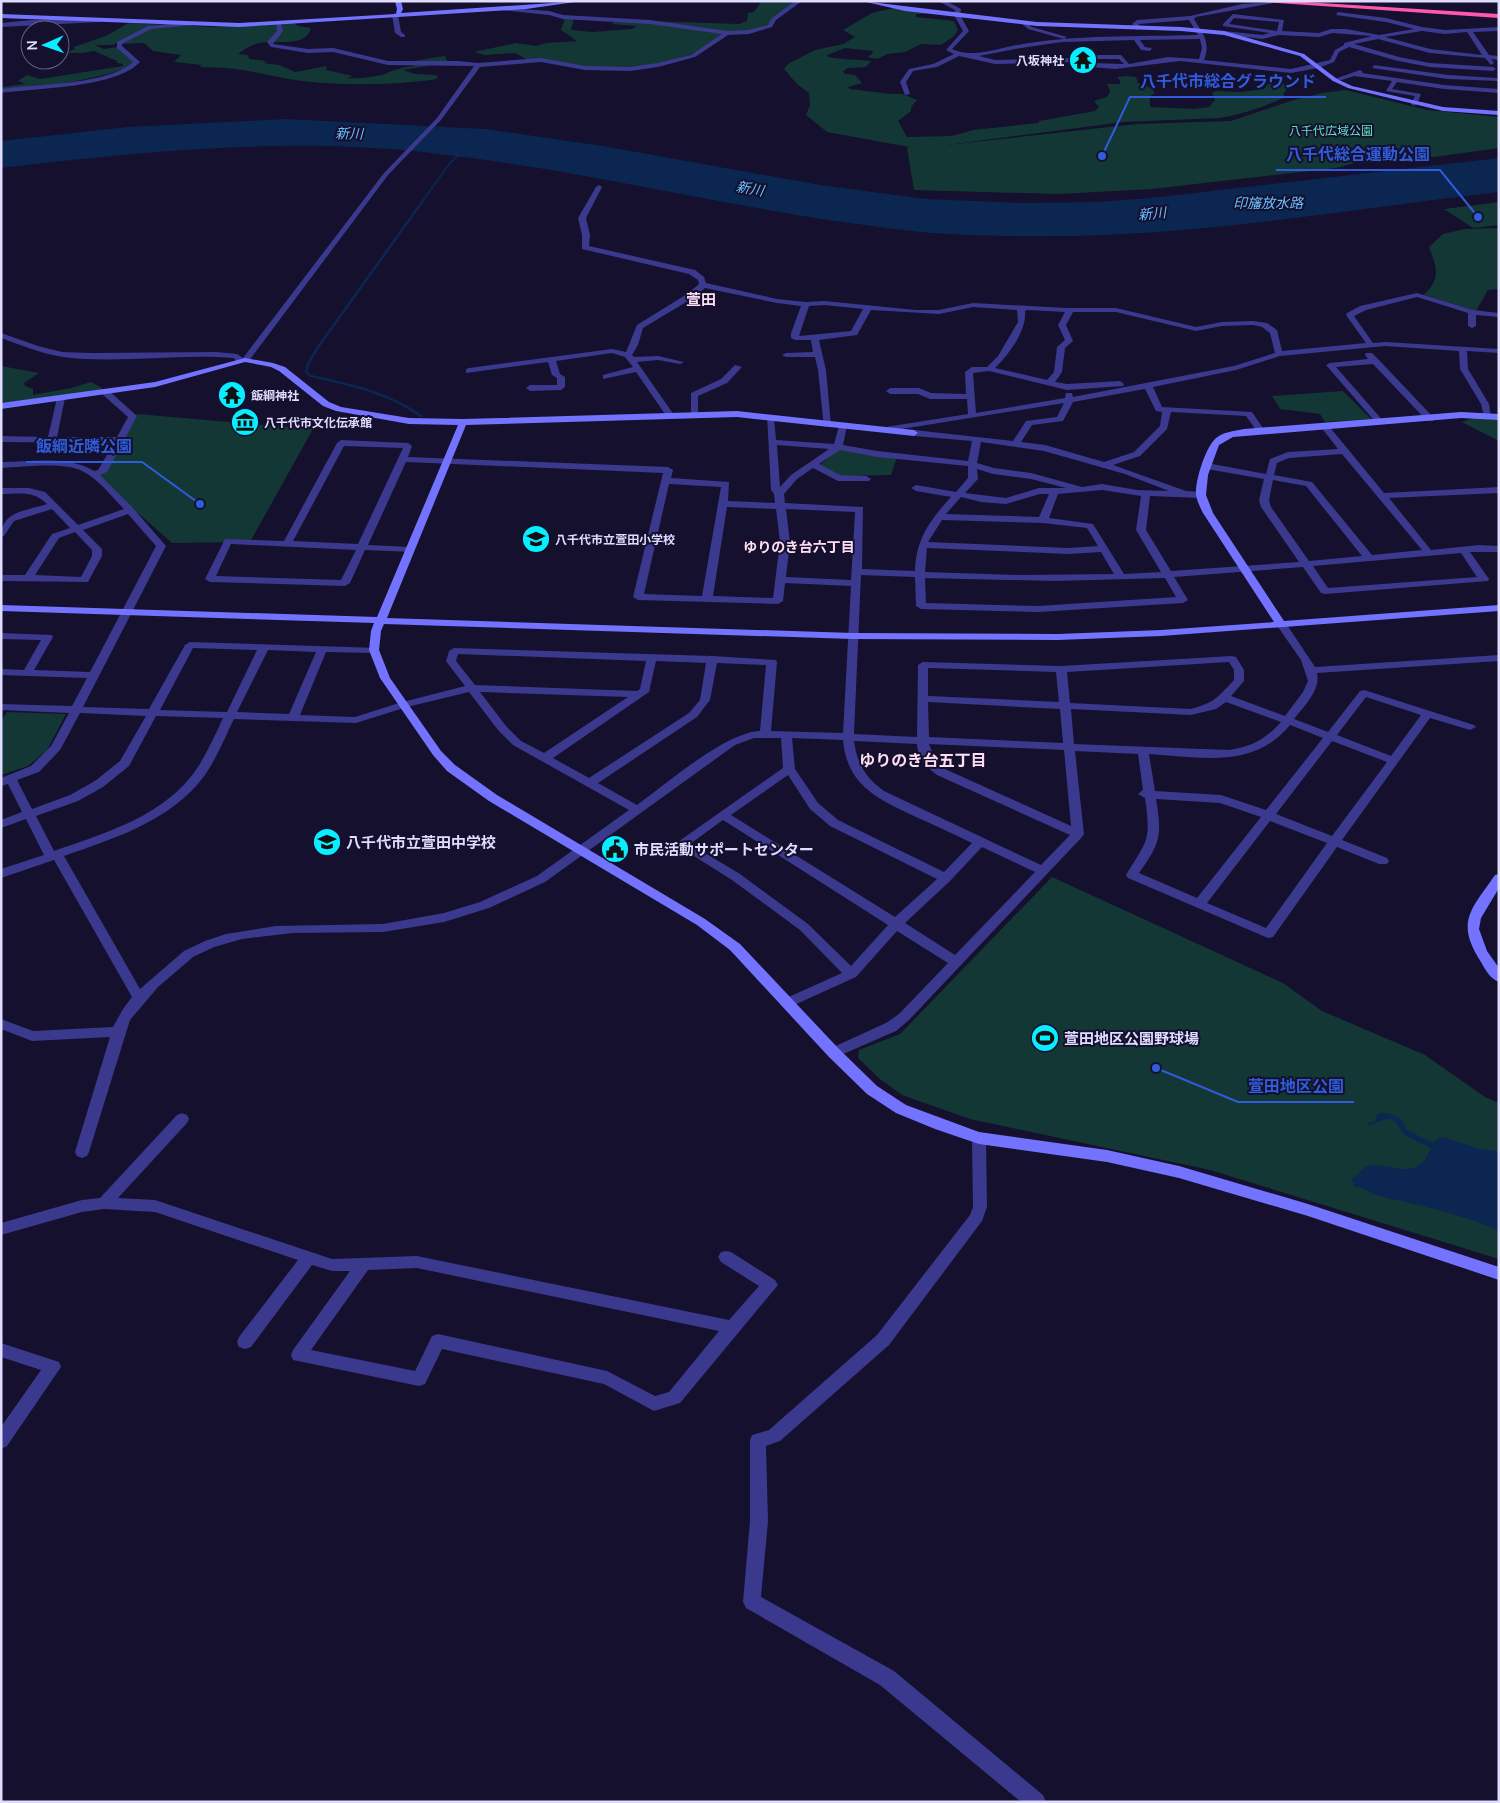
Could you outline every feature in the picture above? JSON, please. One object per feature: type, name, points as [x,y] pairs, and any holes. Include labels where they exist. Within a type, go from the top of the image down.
[{"type":"highway","points":[[1251,1],[1499,15]]},
{"type":"highway","points":[[1292,1],[1499,15]]},
{"type":"street","points":[[398,1],[400,9],[397,15],[398,33],[403,36]]},
{"type":"street","points":[[70,22],[155,21],[220,26],[494,9],[579,1]]},
{"type":"street","points":[[494,9],[554,14],[563,17],[641,21],[728,33],[749,32],[766,28],[770,26],[774,19],[799,1]]},
{"type":"street","points":[[865,1],[1024,23],[1200,30],[1262,37],[1279,33]]},
{"type":"street","points":[[941,1],[958,9],[957,15],[966,31],[963,37],[952,44],[949,50],[957,55],[995,62],[1074,60],[1096,66],[1128,66],[1168,59],[1285,71],[1318,66],[1332,61],[1337,51],[1346,44],[1362,39],[1422,29]]},
{"type":"street","points":[[1153,24],[1192,20],[1242,6],[1282,1]]},
{"type":"street","points":[[554,14],[564,3]]},
{"type":"street","points":[[1334,6],[1338,14],[1341,31]]},
{"type":"street","points":[[44,20],[102,12]]},
{"type":"street","points":[[1338,14],[1401,23],[1422,29],[1445,32],[1499,29]]},
{"type":"street","points":[[1,16],[98,21]]},
{"type":"street","points":[[1279,33],[1282,21],[1233,16],[1225,26],[1279,33],[1319,35],[1341,31],[1381,37],[1388,41],[1430,51],[1499,58]]},
{"type":"street","points":[[1098,40],[1119,35],[1134,28],[1137,22],[1192,20]]},
{"type":"street","points":[[1192,20],[1203,37],[1204,55],[1201,61]]},
{"type":"street","points":[[1,25],[20,23]]},
{"type":"street","points":[[278,23],[280,31],[270,42],[271,45],[277,47],[308,51],[334,50],[388,63],[458,63],[478,65],[541,60],[585,68],[638,68],[693,56],[728,33]]},
{"type":"street","points":[[1024,23],[1030,28],[1081,40]]},
{"type":"street","points":[[1,91],[85,81],[124,71],[134,66],[137,62],[119,47],[119,43],[155,25],[192,24]]},
{"type":"street","points":[[1224,32],[1302,55],[1335,80],[1350,88],[1414,104],[1443,109],[1499,114]]},
{"type":"street","points":[[1374,67],[1498,83],[1488,58],[1470,32]]},
{"type":"street","points":[[970,56],[1045,42],[1203,37]]},
{"type":"street","points":[[1136,39],[1143,49],[1150,49]]},
{"type":"street","points":[[1098,40],[1100,47]]},
{"type":"street","points":[[1346,44],[1398,59],[1430,65],[1493,68]]},
{"type":"street","points":[[907,94],[903,82],[911,70],[935,66],[957,55]]},
{"type":"street","points":[[1033,55],[1037,62]]},
{"type":"street","points":[[1098,57],[1121,56],[1128,66]]},
{"type":"street","points":[[1335,80],[1398,59]]},
{"type":"street","points":[[242,360],[386,174],[437,121],[478,65]]},
{"type":"street","points":[[1354,74],[1433,86],[1499,92]]},
{"type":"street","points":[[1433,76],[1433,86]]},
{"type":"street","points":[[1396,80],[1388,90],[1419,95],[1414,104]]},
{"type":"street","points":[[600,187],[582,218],[586,235],[585,247],[692,272],[701,279],[703,285]]},
{"type":"street","points":[[703,285],[756,298],[806,304],[824,303],[916,312],[939,312],[973,305],[1123,311],[1196,329],[1222,324],[1253,323],[1264,325],[1274,332],[1279,354]]},
{"type":"street","points":[[629,358],[634,349],[640,327],[690,296],[703,285]]},
{"type":"street","points":[[1371,345],[1350,315],[1363,308],[1417,295],[1472,312],[1499,315]]},
{"type":"street","points":[[806,304],[795,332],[795,338],[814,338],[854,333],[868,308]]},
{"type":"street","points":[[989,368],[1001,357],[1022,322],[1021,310],[1025,308]]},
{"type":"street","points":[[1049,382],[1058,372],[1061,347],[1069,341],[1062,325],[1070,310]]},
{"type":"street","points":[[1472,312],[1472,326]]},
{"type":"street","points":[[1,335],[46,350],[70,355],[202,354],[237,356],[242,360]]},
{"type":"street","points":[[814,338],[822,370],[826,424]]},
{"type":"street","points":[[886,430],[1069,401],[1148,386],[1236,368],[1279,354],[1371,345],[1406,344],[1499,351]]},
{"type":"street","points":[[1360,346],[1430,419]]},
{"type":"street","points":[[1462,348],[1464,369],[1485,404],[1488,416]]},
{"type":"street","points":[[469,371],[612,351],[629,358],[658,358],[680,362]]},
{"type":"street","points":[[786,355],[818,354]]},
{"type":"street","points":[[629,358],[660,398],[670,415]]},
{"type":"street","points":[[1,406],[156,384],[242,360],[266,363],[282,368],[326,404],[339,409],[409,421],[462,422],[694,414],[736,414],[770,417],[1045,448],[1104,465],[1185,494]]},
{"type":"street","points":[[530,388],[561,387],[561,377],[556,375],[552,360]]},
{"type":"street","points":[[1375,361],[1330,365],[1381,423]]},
{"type":"street","points":[[694,414],[694,395],[724,380],[738,367]]},
{"type":"street","points":[[972,416],[969,372],[975,369],[989,368],[1067,387],[1125,384],[1148,386]]},
{"type":"street","points":[[606,377],[637,369]]},
{"type":"street","points":[[1148,386],[1159,409],[1249,414],[1261,431]]},
{"type":"street","points":[[1015,444],[1029,423],[1060,419],[1069,401],[1067,387]]},
{"type":"street","points":[[890,391],[919,391],[930,396],[971,397]]},
{"type":"street","points":[[94,474],[102,472],[133,416],[105,392]]},
{"type":"street","points":[[52,440],[61,398]]},
{"type":"street","points":[[1104,465],[1137,454],[1164,427],[1167,410]]},
{"type":"street","points":[[82,1152],[121,1021],[139,998],[161,977],[194,951],[234,936],[255,932],[326,928],[382,928],[449,916],[522,891],[581,852],[731,743],[753,735],[786,734],[1214,754],[1244,752],[1258,748],[1271,740],[1287,721],[1309,691],[1313,681],[1311,670],[1208,514],[1201,495],[1211,452],[1217,442],[1232,434],[1261,431],[1381,423],[1461,415],[1499,417]]},
{"type":"street","points":[[403,459],[668,470],[638,598],[778,601],[785,542],[779,494],[776,490],[770,417]]},
{"type":"street","points":[[462,422],[448,461],[380,620],[376,631],[374,650],[385,678],[403,705],[436,753],[458,773],[493,798],[581,852],[701,922],[735,947],[834,1053],[872,1090],[900,1109],[979,1138],[1107,1156],[1179,1172],[1308,1210],[1499,1274]]},
{"type":"street","points":[[779,494],[794,477],[838,447],[843,426]]},
{"type":"street","points":[[1325,427],[1428,553]]},
{"type":"street","points":[[1,439],[119,440]]},
{"type":"street","points":[[977,439],[972,464],[973,479],[939,517],[922,545],[920,574],[921,606],[1038,609],[1184,600],[1166,574],[1141,530],[1146,493]]},
{"type":"street","points":[[772,442],[838,447],[877,454],[972,464],[1080,489]]},
{"type":"street","points":[[287,544],[341,443],[408,446],[363,547],[345,583],[210,579],[228,541],[287,544],[363,547],[410,550]]},
{"type":"street","points":[[1344,451],[1288,455],[1273,461],[1264,500],[1266,507],[1325,591],[1484,579],[1464,550]]},
{"type":"street","points":[[1,465],[74,466],[94,474],[130,510],[161,546],[56,748],[35,769],[6,780],[139,998]]},
{"type":"street","points":[[814,465],[838,478],[866,479]]},
{"type":"street","points":[[1207,466],[1309,484],[1369,558]]},
{"type":"street","points":[[666,481],[726,484],[707,599]]},
{"type":"street","points":[[916,488],[981,499],[1006,501],[1039,491],[1102,486],[1146,493],[1201,495]]},
{"type":"street","points":[[1382,496],[1499,490]]},
{"type":"street","points":[[1,491],[29,491],[42,494],[96,546],[98,552],[84,580],[1,578]]},
{"type":"street","points":[[1043,520],[1056,491]]},
{"type":"street","points":[[724,504],[860,509],[848,737],[852,764],[872,789],[890,800],[1044,871]]},
{"type":"street","points":[[1,534],[11,519],[54,505]]},
{"type":"street","points":[[28,578],[54,536],[130,510]]},
{"type":"street","points":[[939,517],[1043,520],[1090,526],[1121,577]]},
{"type":"street","points":[[922,545],[1069,551],[1104,549]]},
{"type":"street","points":[[857,572],[1062,578],[1121,577],[1307,564],[1464,550],[1499,549]]},
{"type":"street","points":[[781,580],[857,583]]},
{"type":"street","points":[[1,608],[853,636],[1058,637],[1161,633],[1499,608]]},
{"type":"street","points":[[1,636],[48,637],[27,673]]},
{"type":"street","points":[[1,824],[74,798],[99,784],[125,763],[190,644],[374,650]]},
{"type":"street","points":[[1,874],[123,830],[144,820],[172,802],[200,772],[231,716],[264,647]]},
{"type":"street","points":[[293,718],[322,649]]},
{"type":"street","points":[[638,810],[517,743],[502,728],[451,661],[454,651],[772,662],[765,734]]},
{"type":"street","points":[[545,758],[646,690],[652,657]]},
{"type":"street","points":[[1311,670],[1499,658]]},
{"type":"street","points":[[590,784],[693,714],[705,700],[712,659]]},
{"type":"street","points":[[924,699],[1191,712],[1212,707],[1239,681],[1239,670],[1232,659],[1061,669],[923,665],[923,748],[932,766],[941,772],[1078,834]]},
{"type":"street","points":[[834,1053],[898,1022],[918,1005],[1078,834],[1061,669]]},
{"type":"street","points":[[1,672],[93,675]]},
{"type":"street","points":[[3,710],[356,720],[403,705],[471,688],[640,694]]},
{"type":"street","points":[[1199,904],[1364,693],[1470,726]]},
{"type":"street","points":[[1224,697],[1395,761]]},
{"type":"street","points":[[1143,751],[1147,794],[1155,827],[1154,839],[1150,850],[1132,875],[1268,934],[1428,713]]},
{"type":"street","points":[[786,734],[789,769],[814,806],[834,823],[946,878]]},
{"type":"street","points":[[789,769],[682,844],[736,877],[804,927],[851,974]]},
{"type":"street","points":[[1147,794],[1221,799],[1383,861]]},
{"type":"street","points":[[723,815],[957,962]]},
{"type":"street","points":[[787,1003],[851,974],[896,924],[946,878],[980,842]]},
{"type":"street","points":[[1499,878],[1473,922],[1480,950],[1499,977]]},
{"type":"street","points":[[1,1024],[32,1036],[118,1032]]},
{"type":"street","points":[[104,1203],[182,1119]]},
{"type":"street","points":[[979,1138],[980,1207],[977,1217],[883,1340],[774,1436],[758,1440],[759,1521],[752,1602],[887,1678],[1036,1802]]},
{"type":"street","points":[[1,1230],[82,1206],[104,1203],[155,1206],[332,1265],[417,1262],[732,1327]]},
{"type":"street","points":[[245,1342],[309,1257]]},
{"type":"street","points":[[364,1264],[299,1355],[420,1379],[438,1341],[607,1378],[654,1404],[674,1398],[732,1327],[770,1285],[726,1257]]},
{"type":"street","points":[[1,1350],[53,1367],[1,1441]]},
{"type":"green space","points":[[762,1],[797,1],[769,25],[749,31],[719,33],[722,35],[699,51],[685,57],[639,68],[598,68],[528,60],[515,53],[485,55],[474,52],[516,43],[536,46],[546,43],[577,41],[561,30],[565,18],[574,18],[571,30],[593,32],[632,29],[637,26],[612,24],[615,20],[739,24],[747,21],[748,13],[754,12]]},
{"type":"green space","name":"八千代広域公園","points":[[894,8],[927,14],[916,14],[916,17],[954,21],[958,30],[954,36],[941,45],[921,44],[905,52],[887,54],[878,59],[867,57],[873,51],[845,48],[827,55],[834,58],[871,61],[866,67],[848,68],[843,71],[845,74],[855,75],[862,83],[848,87],[850,89],[903,94],[917,100],[911,107],[911,111],[898,121],[907,137],[952,136],[973,130],[1038,123],[1039,121],[1095,111],[1099,107],[1094,101],[1107,97],[1110,91],[1107,84],[1120,84],[1117,77],[1128,76],[1136,77],[1138,83],[1154,89],[1154,94],[1150,96],[1150,107],[1195,109],[1209,107],[1215,100],[1212,93],[1216,91],[1240,92],[1264,89],[1268,84],[1285,84],[1289,87],[1283,94],[1285,97],[1277,101],[1253,110],[1220,118],[1123,122],[947,145],[1137,124],[1231,121],[1294,100],[1322,93],[1346,90],[1427,110],[1499,117],[1499,148],[1434,157],[1362,161],[1336,168],[1152,189],[1058,194],[914,190],[907,148],[909,147],[827,132],[806,115],[810,105],[809,93],[797,84],[784,69],[788,64],[815,50],[843,44],[855,37],[843,30],[872,13]]},
{"type":"green space","points":[[128,23],[214,27],[294,23],[298,26],[311,28],[308,35],[296,41],[259,43],[238,54],[248,55],[249,59],[267,61],[264,63],[279,65],[295,72],[327,66],[326,70],[353,76],[347,78],[379,76],[400,68],[414,66],[414,61],[445,56],[447,61],[403,70],[415,74],[436,75],[438,78],[432,80],[367,84],[318,83],[235,69],[200,67],[202,65],[174,62],[181,55],[153,51],[144,43],[121,44],[130,38],[125,38],[113,45],[95,45],[104,49],[117,47],[133,60],[132,66],[84,80],[1,90],[1,87],[25,84],[18,81],[27,75],[40,79],[123,66],[123,64],[117,63],[117,61],[94,51],[70,53],[75,49],[74,47],[108,35]]},
{"type":"green space","points":[[1499,202],[1499,225],[1473,228],[1444,209]]},
{"type":"green space","points":[[1499,228],[1499,289],[1488,290],[1476,311],[1424,295],[1433,283],[1436,272],[1429,247],[1443,234],[1465,229]]},
{"type":"green space","points":[[1,366],[39,373],[24,383],[25,386],[33,389],[33,395],[91,382],[102,388],[102,390],[1,403]]},
{"type":"green space","points":[[1343,391],[1371,419],[1325,422],[1320,414],[1280,409],[1272,396]]},
{"type":"green space","points":[[137,414],[313,429],[250,542],[172,543],[94,474],[102,472]]},
{"type":"green space","points":[[1477,417],[1499,419],[1499,441],[1462,422]]},
{"type":"green space","points":[[839,449],[897,457],[891,475],[841,476],[820,465]]},
{"type":"green space","points":[[7,712],[66,714],[47,750],[28,766],[1,775],[1,721]]},
{"type":"green space","points":[[1052,877],[1283,983],[1322,1011],[1425,1055],[1485,1097],[1499,1103],[1499,1259],[1210,1170],[970,1119],[902,1095],[880,1079],[858,1058],[859,1050],[900,1034]]},
{"type":"water","name":"印旛放水路","points":[[286,119],[485,129],[603,146],[820,185],[926,199],[1025,203],[1097,202],[1151,198],[1499,158],[1499,192],[1183,230],[1095,235],[1007,236],[933,233],[828,220],[488,160],[384,149],[330,146],[220,148],[110,156],[1,168],[1,141],[127,127]]},
{"type":"water","points":[[1378,1114],[1397,1117],[1407,1130],[1433,1143],[1439,1138],[1444,1137],[1480,1149],[1499,1151],[1499,1231],[1455,1215],[1376,1195],[1362,1188],[1355,1187],[1351,1179],[1366,1167],[1412,1168],[1419,1165],[1425,1159],[1431,1148],[1406,1135],[1395,1121],[1391,1119],[1369,1125],[1367,1123],[1374,1122]]},
{"type":"waterway","points":[[421,203],[450,163],[461,153]]},
{"type":"waterway","points":[[421,416],[382,395],[311,376],[306,372],[308,364],[318,347],[422,202]]},
{"type":"place","name":"八坂神社","points":[[1083,60]]},
{"type":"place","name":"八千代市総合グラウンド","points":[[1102,156]]},
{"type":"place","name":"八千代総合運動公園","points":[[1478,217]]},
{"type":"place","name":"飯綱神社","points":[[232,395]]},
{"type":"place","name":"八千代市文化伝承館","points":[[245,422]]},
{"type":"place","name":"飯綱近隣公園","points":[[200,504]]},
{"type":"place","name":"八千代市立萱田小学校","points":[[536,539]]},
{"type":"place","name":"八千代市立萱田中学校","points":[[327,842]]},
{"type":"place","name":"市民活動サポートセンター","points":[[615,849]]},
{"type":"place","name":"萱田地区公園野球場","points":[[1045,1038]]},
{"type":"place","name":"萱田地区公園","points":[[1156,1068]]},
{"type":"district","name":"萱田","points":[[701,299]]},
{"type":"district","name":"ゆりのき台六丁目","points":[[799,546]]},
{"type":"district","name":"ゆりのき台五丁目","points":[[923,760]]},
{"type":"water label","name":"新川","points":[[349,133]]},
{"type":"water label","name":"新川","points":[[750,188]]},
{"type":"water label","name":"新川","points":[[1152,213]]}]
